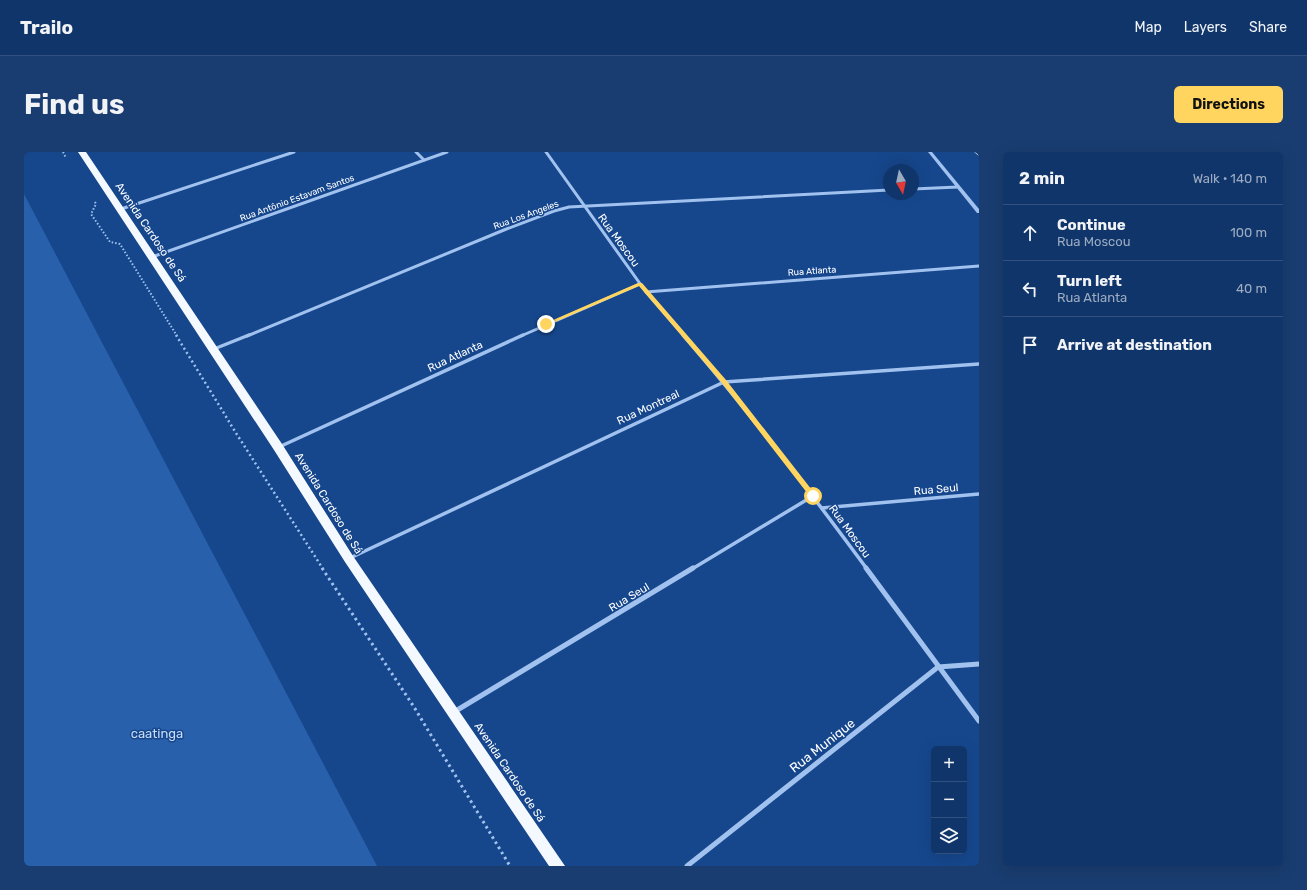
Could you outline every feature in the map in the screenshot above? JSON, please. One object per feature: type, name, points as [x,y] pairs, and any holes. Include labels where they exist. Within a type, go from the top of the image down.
[{"type":"highway","name":"Avenida Cardoso de Sá","points":[[82,152],[214,349],[349,559],[558,866]]},
{"type":"street","points":[[121,209],[294,152]]},
{"type":"street","points":[[416,152],[424,160]]},
{"type":"street","name":"Rua Antônio Estavam Santos","points":[[152,257],[446,152]]},
{"type":"street","name":"Rua Moscou","points":[[546,152],[646,292],[724,382],[813,496],[979,721]]},
{"type":"street","points":[[930,152],[979,212]]},
{"type":"street","points":[[919,189],[958,187]]},
{"type":"street","name":"Rua Los Angeles","points":[[214,349],[554,210],[583,205],[883,190]]},
{"type":"street","name":"Rua Atlanta","points":[[646,292],[979,266]]},
{"type":"street","name":"Rua Atlanta","points":[[278,447],[546,324],[640,284]]},
{"type":"street","name":"Rua Montreal","points":[[349,559],[724,382],[979,364]]},
{"type":"street","name":"Rua Seul","points":[[822,508],[979,494]]},
{"type":"street","name":"Rua Seul","points":[[454,713],[813,496]]},
{"type":"street","points":[[938,667],[979,664]]},
{"type":"street","name":"Rua Munique","points":[[687,866],[938,667]]},
{"type":"path","points":[[63,152],[67,159]]},
{"type":"path","points":[[92,197],[96,204],[91,214],[110,242],[120,244],[236,433],[320,565],[414,707],[510,866]]},
{"type":"green space","name":"caatinga","points":[[24,194],[377,866],[24,866]]},
{"type":"route","points":[[546,324],[640,284],[724,382],[813,496]]}]
